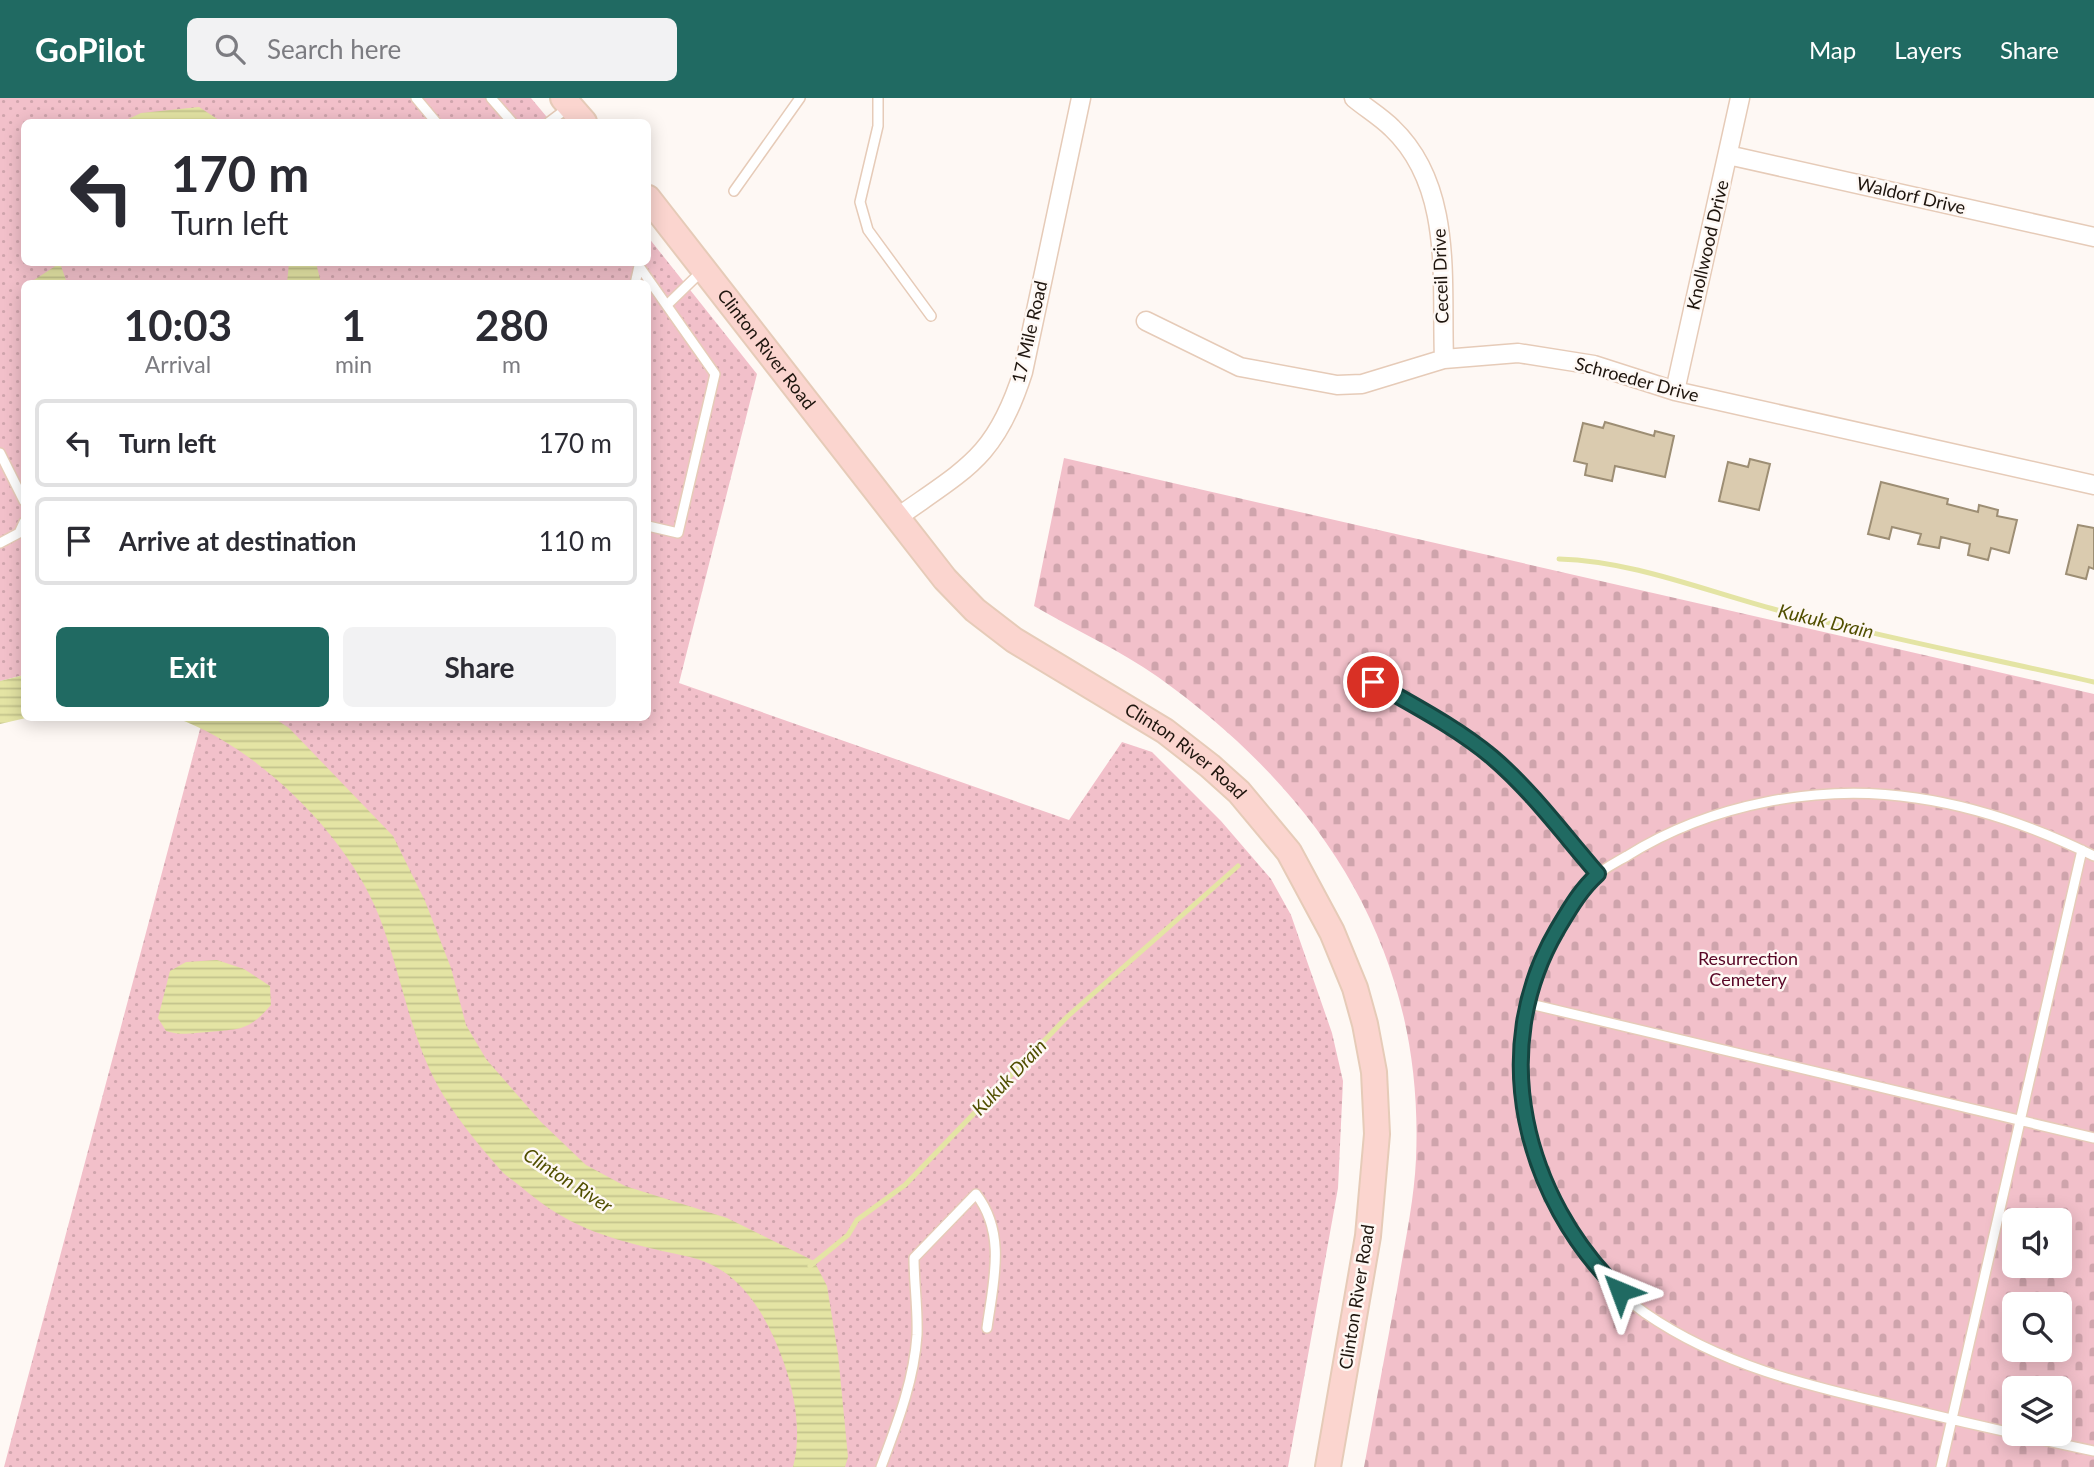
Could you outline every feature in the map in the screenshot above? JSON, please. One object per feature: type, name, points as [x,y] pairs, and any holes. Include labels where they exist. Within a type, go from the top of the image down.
[{"type":"street","name":"17 Mile Road","points":[[898,517],[979,457],[1011,410],[1023,372],[1081,98]]},
{"type":"street","name":"Ceceil Drive","points":[[1354,98],[1393,128],[1418,164],[1435,201],[1442,240],[1444,359]]},
{"type":"street","name":"Knollwood Drive","points":[[1675,391],[1740,98]]},
{"type":"street","name":"Waldorf Drive","points":[[1728,155],[2094,237]]},
{"type":"street","name":"Clinton River Road","points":[[651,202],[945,579],[975,610],[1014,640],[1165,731],[1239,792],[1289,852],[1332,932],[1365,1024],[1374,1072],[1377,1135],[1368,1236],[1328,1467]]},
{"type":"street","name":"Schroeder Drive","points":[[1146,321],[1240,367],[1337,385],[1362,384],[1444,359],[1518,353],[1594,365],[1675,391],[2094,485]]},
{"type":"lane","points":[[416,98],[434,119]]},
{"type":"lane","points":[[491,98],[509,119]]},
{"type":"lane","points":[[734,191],[800,98]]},
{"type":"lane","points":[[878,98],[878,126],[860,202],[867,230],[931,316]]},
{"type":"lane","points":[[554,119],[572,109]]},
{"type":"lane","points":[[668,304],[703,270]]},
{"type":"lane","points":[[651,281],[715,374],[678,533],[651,527]]},
{"type":"lane","points":[[0,453],[21,495]]},
{"type":"lane","points":[[0,542],[19,533],[21,529]]},
{"type":"lane","points":[[1373,682],[1454,729],[1492,757],[1523,787],[1598,874]]},
{"type":"lane","points":[[2094,856],[2028,826],[1972,809],[1913,797],[1854,794],[1741,807],[1690,823],[1650,841],[1598,874],[1570,907],[1552,939],[1526,1003],[1519,1047],[1529,1132],[1543,1181],[1570,1227],[1611,1281],[1640,1310],[1688,1341],[1735,1361],[1812,1387],[2094,1451]]},
{"type":"lane","points":[[1941,1467],[2082,850]]},
{"type":"lane","points":[[1526,1003],[2094,1138]]},
{"type":"lane","points":[[881,1467],[906,1398],[912,1367],[917,1335],[914,1258],[976,1194],[984,1205],[997,1250],[996,1277],[987,1328]]},
{"type":"green space","points":[[0,98],[531,98],[548,119],[21,119],[21,266],[651,266],[651,241],[757,374],[679,683],[1069,820],[1122,742],[1152,752],[1221,821],[1271,879],[1291,915],[1332,1033],[1343,1081],[1338,1188],[1288,1467],[4,1467],[202,721],[651,721],[651,280],[21,280],[21,676],[0,681]]},
{"type":"green space","name":"Resurrection Cemetery","points":[[1064,458],[2094,694],[2094,1467],[1364,1467],[1397,1290],[1416,1159],[1414,1083],[1403,1013],[1382,946],[1352,884],[1315,827],[1269,773],[1217,723],[1158,677],[1034,606]]},
{"type":"water","points":[[199,107],[217,119],[128,119],[141,113]]},
{"type":"water","points":[[55,266],[61,266],[66,280],[34,280]]},
{"type":"water","points":[[289,266],[317,266],[320,280],[287,280]]},
{"type":"water","points":[[21,676],[21,719],[0,724],[0,681]]},
{"type":"water","name":"Clinton River","points":[[183,721],[278,721],[289,728],[393,836],[425,901],[451,968],[466,1025],[486,1059],[541,1122],[586,1165],[625,1186],[727,1218],[814,1261],[827,1286],[838,1354],[848,1457],[845,1467],[793,1467],[797,1428],[788,1375],[765,1320],[757,1306],[736,1282],[704,1261],[618,1240],[571,1221],[541,1203],[501,1170],[451,1107],[428,1066],[412,1024],[379,916],[346,855],[297,798],[268,772],[207,732]]},
{"type":"water","points":[[217,960],[244,969],[270,986],[271,1005],[256,1020],[236,1029],[187,1034],[166,1031],[158,1018],[170,971],[186,962]]},
{"type":"building","points":[[1605,422],[1654,436],[1655,431],[1674,436],[1665,477],[1615,466],[1612,481],[1585,475],[1587,464],[1574,461],[1583,423],[1603,428]]},
{"type":"building","points":[[1750,459],[1770,464],[1759,510],[1719,501],[1728,462],[1748,467]]},
{"type":"building","points":[[1881,482],[1948,499],[1947,504],[1978,512],[1979,505],[1998,510],[1997,516],[2017,520],[2009,553],[1991,548],[1988,560],[1968,555],[1970,544],[1941,537],[1939,548],[1918,544],[1921,534],[1892,527],[1889,539],[1868,534]]},
{"type":"building","points":[[2078,525],[2094,528],[2094,569],[2089,567],[2086,579],[2066,574]]},
{"type":"waterway","name":"Kukuk Drain","points":[[1559,559],[1642,571],[1816,620],[2094,682]]},
{"type":"waterway","name":"Kukuk Drain","points":[[810,1266],[848,1235],[857,1220],[905,1185],[1068,1016],[1238,866]]},
{"type":"route","points":[[1373,682],[1454,729],[1492,757],[1523,787],[1598,874],[1570,907],[1542,958],[1526,1003],[1519,1047],[1529,1132],[1543,1181],[1601,1272],[1620,1291]]}]
